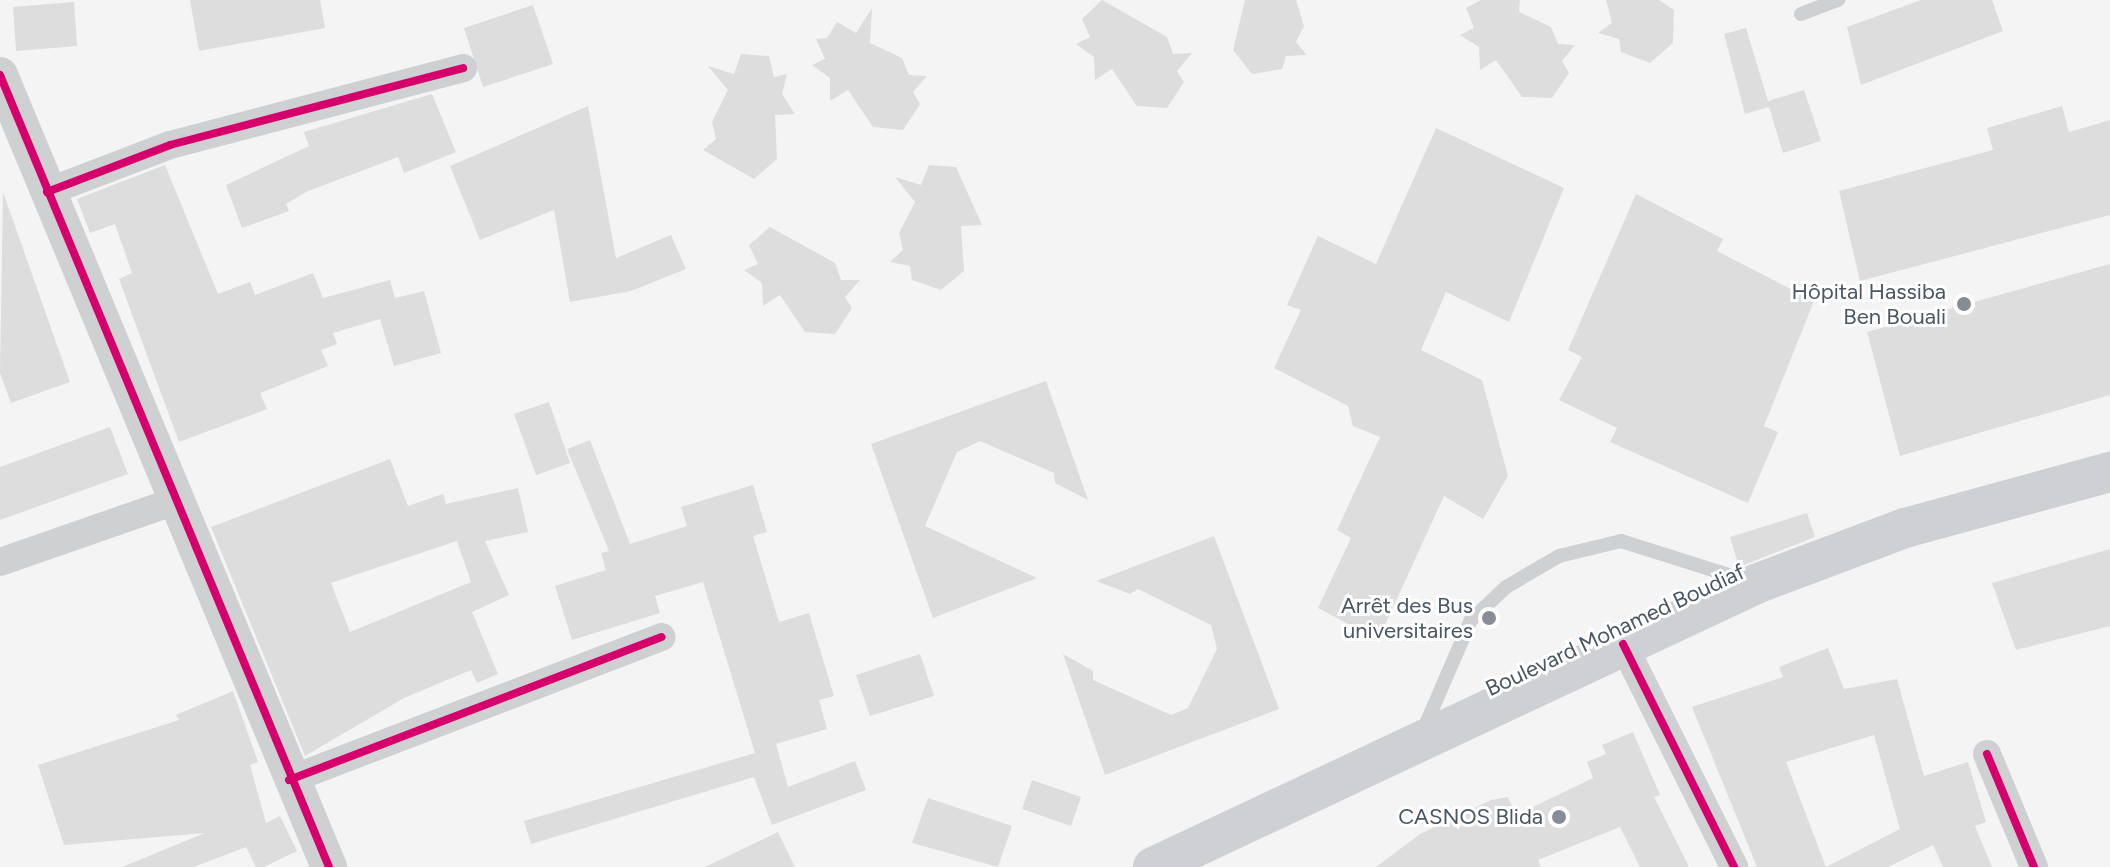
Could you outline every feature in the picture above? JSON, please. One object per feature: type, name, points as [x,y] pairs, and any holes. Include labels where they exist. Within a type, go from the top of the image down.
[{"type":"main road","name":"Boulevard Mohamed Boudiaf","points":[[1153,867],[1756,584],[1905,528],[2110,472]]},
{"type":"street","points":[[47,192],[170,145],[463,68]]},
{"type":"street","points":[[0,75],[8,117],[47,192],[289,780],[320,865]]},
{"type":"street","points":[[0,562],[175,501]]},
{"type":"street","points":[[289,780],[662,637]]},
{"type":"street","points":[[1623,644],[1734,867]]},
{"type":"street","points":[[1987,754],[2034,867]]},
{"type":"lane","points":[[1801,14],[1838,0]]},
{"type":"lane","points":[[1420,741],[1471,620],[1506,587],[1559,556],[1621,541],[1649,545],[1756,584]]},
{"type":"building","points":[[190,0],[320,0],[325,28],[199,51]]},
{"type":"building","points":[[1102,0],[1167,37],[1173,54],[1192,53],[1177,71],[1184,82],[1167,108],[1137,106],[1112,69],[1095,80],[1094,57],[1076,44],[1090,37],[1082,19]]},
{"type":"building","points":[[1245,0],[1296,0],[1304,26],[1296,42],[1307,55],[1286,56],[1282,69],[1252,74],[1233,50]]},
{"type":"building","points":[[1481,0],[1520,0],[1519,12],[1551,27],[1558,44],[1575,45],[1562,61],[1569,73],[1552,98],[1522,97],[1496,60],[1480,70],[1479,47],[1460,35],[1474,28],[1466,8]]},
{"type":"building","points":[[1606,0],[1659,0],[1674,10],[1673,43],[1650,63],[1621,52],[1619,39],[1598,33],[1612,23]]},
{"type":"building","points":[[1921,0],[1992,0],[2003,31],[1861,85],[1847,27]]},
{"type":"building","points":[[74,2],[77,46],[16,51],[13,7]]},
{"type":"building","points":[[533,5],[553,64],[483,87],[464,28]]},
{"type":"building","points":[[872,8],[870,43],[902,58],[909,75],[927,76],[913,92],[920,104],[903,130],[873,127],[848,90],[830,101],[830,78],[812,65],[825,59],[816,39],[827,38],[837,22],[856,33]]},
{"type":"building","points":[[1746,28],[1768,101],[1804,90],[1821,141],[1783,153],[1769,107],[1745,114],[1724,34]]},
{"type":"building","points":[[741,54],[769,56],[774,77],[787,74],[782,94],[795,114],[775,115],[777,159],[754,179],[703,150],[716,139],[712,122],[728,90],[708,66],[734,74]]},
{"type":"building","points":[[432,94],[456,152],[404,173],[398,157],[306,192],[286,204],[289,211],[242,228],[226,185],[309,146],[304,132]]},
{"type":"building","points":[[588,106],[616,258],[671,235],[686,269],[631,291],[570,302],[554,210],[480,240],[450,166]]},
{"type":"building","points":[[2062,106],[2069,132],[2110,120],[2110,215],[1860,281],[1839,191],[1993,150],[1987,128]]},
{"type":"building","points":[[1436,128],[1564,188],[1509,322],[1446,292],[1421,350],[1482,380],[1508,476],[1483,519],[1444,496],[1378,640],[1318,608],[1351,538],[1337,530],[1380,437],[1353,426],[1348,406],[1274,368],[1301,310],[1287,305],[1318,236],[1376,264]]},
{"type":"building","points":[[165,165],[218,294],[250,282],[255,295],[313,273],[323,298],[390,280],[395,298],[424,291],[441,353],[394,366],[380,319],[333,333],[337,344],[321,350],[328,366],[260,393],[267,409],[179,442],[119,279],[132,273],[115,224],[90,233],[77,199]]},
{"type":"building","points":[[929,165],[956,167],[982,225],[961,226],[964,271],[941,290],[912,280],[910,266],[890,262],[903,250],[899,233],[915,202],[895,177],[921,185]]},
{"type":"building","points":[[3,192],[70,382],[11,403],[0,373]]},
{"type":"building","points":[[1636,194],[1723,239],[1717,251],[1814,301],[1764,426],[1778,432],[1748,503],[1610,442],[1617,428],[1559,400],[1582,357],[1568,350]]},
{"type":"building","points":[[770,227],[835,263],[841,280],[860,280],[845,297],[852,308],[835,334],[805,332],[780,295],[763,306],[762,283],[744,270],[758,264],[749,245]]},
{"type":"building","points":[[2110,264],[2110,395],[1900,456],[1867,332]]},
{"type":"building","points":[[1046,381],[1088,500],[1055,483],[1054,473],[980,441],[957,452],[925,526],[1037,578],[933,618],[871,444]]},
{"type":"building","points":[[549,402],[570,463],[536,475],[514,414]]},
{"type":"building","points":[[110,427],[128,474],[0,520],[0,467]]},
{"type":"building","points":[[590,440],[630,544],[687,526],[681,507],[753,485],[767,532],[753,536],[779,622],[809,613],[834,696],[819,700],[827,729],[776,744],[788,787],[855,761],[866,790],[772,825],[754,777],[531,844],[524,821],[755,753],[703,582],[655,596],[660,613],[572,640],[555,586],[606,570],[601,553],[609,551],[567,449]]},
{"type":"building","points":[[390,459],[408,506],[443,494],[446,504],[518,488],[528,532],[485,541],[509,595],[472,612],[498,674],[477,683],[471,670],[404,698],[305,756],[211,527]],"holes":[[[457,541],[471,582],[350,632],[331,583]]]},
{"type":"building","points":[[1807,513],[1815,537],[1739,567],[1730,537]]},
{"type":"building","points":[[1214,536],[1279,709],[1105,775],[1063,654],[1093,671],[1093,680],[1171,715],[1188,708],[1217,649],[1211,625],[1138,589],[1130,594],[1096,581]]},
{"type":"building","points":[[2110,549],[2110,626],[2016,650],[1992,583]]},
{"type":"building","points":[[1828,648],[1844,689],[1897,679],[1924,776],[1968,762],[1986,822],[1975,826],[1992,867],[1943,867],[1933,845],[1888,867],[1826,867],[1757,867],[1692,707],[1783,677],[1779,667]],"holes":[[[1874,735],[1900,829],[1826,867],[1786,762]]]},
{"type":"building","points":[[920,654],[934,696],[870,716],[856,675]]},
{"type":"building","points":[[233,691],[258,762],[250,765],[266,823],[280,816],[297,851],[264,867],[256,867],[246,847],[194,867],[122,867],[205,833],[64,845],[38,765],[179,720],[176,715]]},
{"type":"building","points":[[1633,732],[1660,795],[1654,797],[1689,867],[1640,867],[1620,827],[1538,860],[1541,867],[1376,867],[1420,834],[1491,800],[1508,797],[1516,815],[1593,778],[1587,762],[1606,754],[1602,745]]},
{"type":"building","points":[[1032,780],[1081,797],[1071,826],[1022,809]]},
{"type":"building","points":[[928,798],[1012,826],[998,867],[912,843]]},
{"type":"building","points":[[778,832],[795,867],[705,867]]},
{"type":"cycle path","points":[[47,192],[170,145],[463,68]]},
{"type":"cycle path","points":[[0,75],[329,867]]},
{"type":"cycle path","points":[[289,780],[662,637]]},
{"type":"cycle path","points":[[1623,644],[1734,867]]},
{"type":"cycle path","points":[[1987,754],[2034,867]]},
{"type":"place","name":"Hôpital Hassiba Ben Bouali","points":[[1964,304]]},
{"type":"place","name":"Arrêt des Bus universitaires","points":[[1489,618]]},
{"type":"place","name":"CASNOS Blida","points":[[1559,817]]}]
